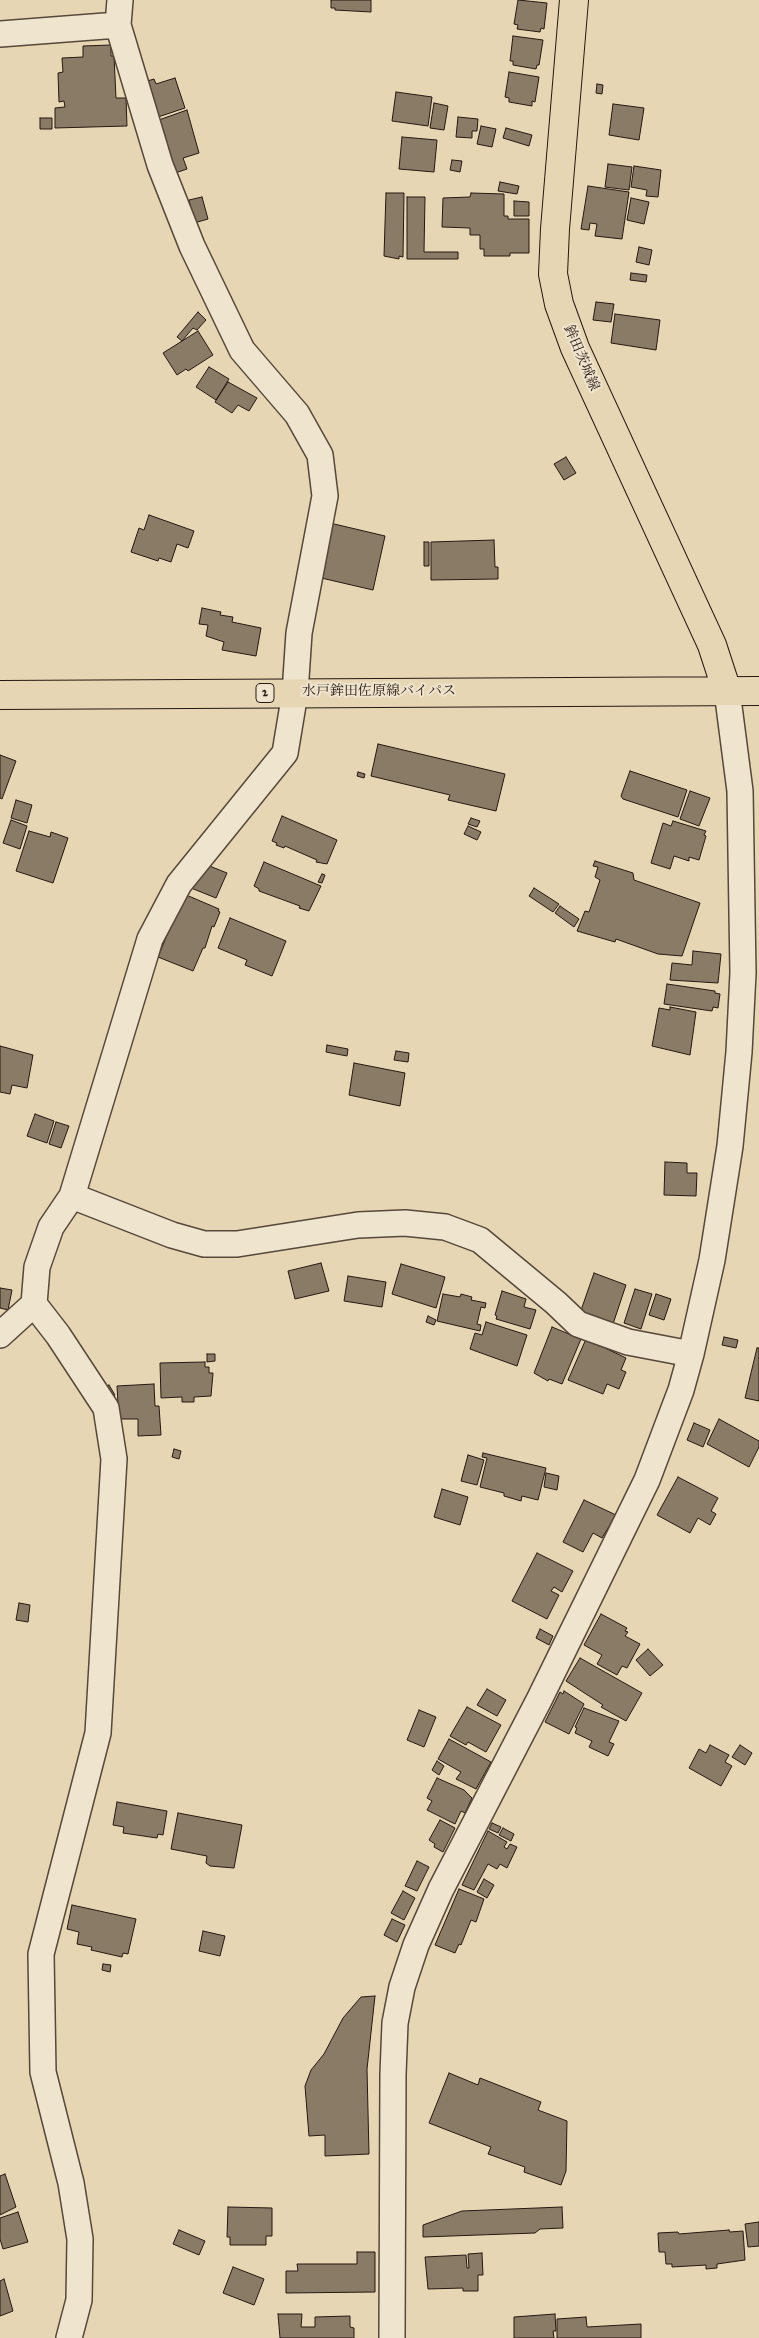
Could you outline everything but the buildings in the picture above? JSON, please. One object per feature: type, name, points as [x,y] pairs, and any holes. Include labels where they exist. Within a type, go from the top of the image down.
[{"type":"main road","name":"鉾田茨城線","points":[[574,0],[555,229],[553,274],[558,304],[575,348],[712,645],[727,691]]},
{"type":"main road","name":"水戸鉾田佐原線バイパス","points":[[0,695],[759,691]]},
{"type":"street","points":[[70,2338],[79,2300],[80,2239],[71,2183],[43,2072],[41,1954],[98,1734],[114,1459],[106,1408],[58,1335],[34,1304],[37,1267],[51,1227],[72,1196],[150,938],[180,884],[285,753],[295,693],[299,633],[325,496],[320,456],[297,414],[242,350],[192,246],[160,164],[118,25],[120,0]]},
{"type":"street","points":[[0,34],[118,25]]},
{"type":"street","points":[[392,2338],[394,2023],[402,1987],[416,1945],[440,1889],[547,1683],[647,1480],[681,1390],[712,1260],[730,1146],[743,973],[740,791],[727,691]]},
{"type":"street","points":[[72,1196],[172,1235],[204,1244],[237,1244],[358,1225],[405,1223],[445,1227],[480,1240],[556,1302],[578,1324],[628,1342],[691,1354]]},
{"type":"street","points":[[0,1335],[34,1304]]}]
